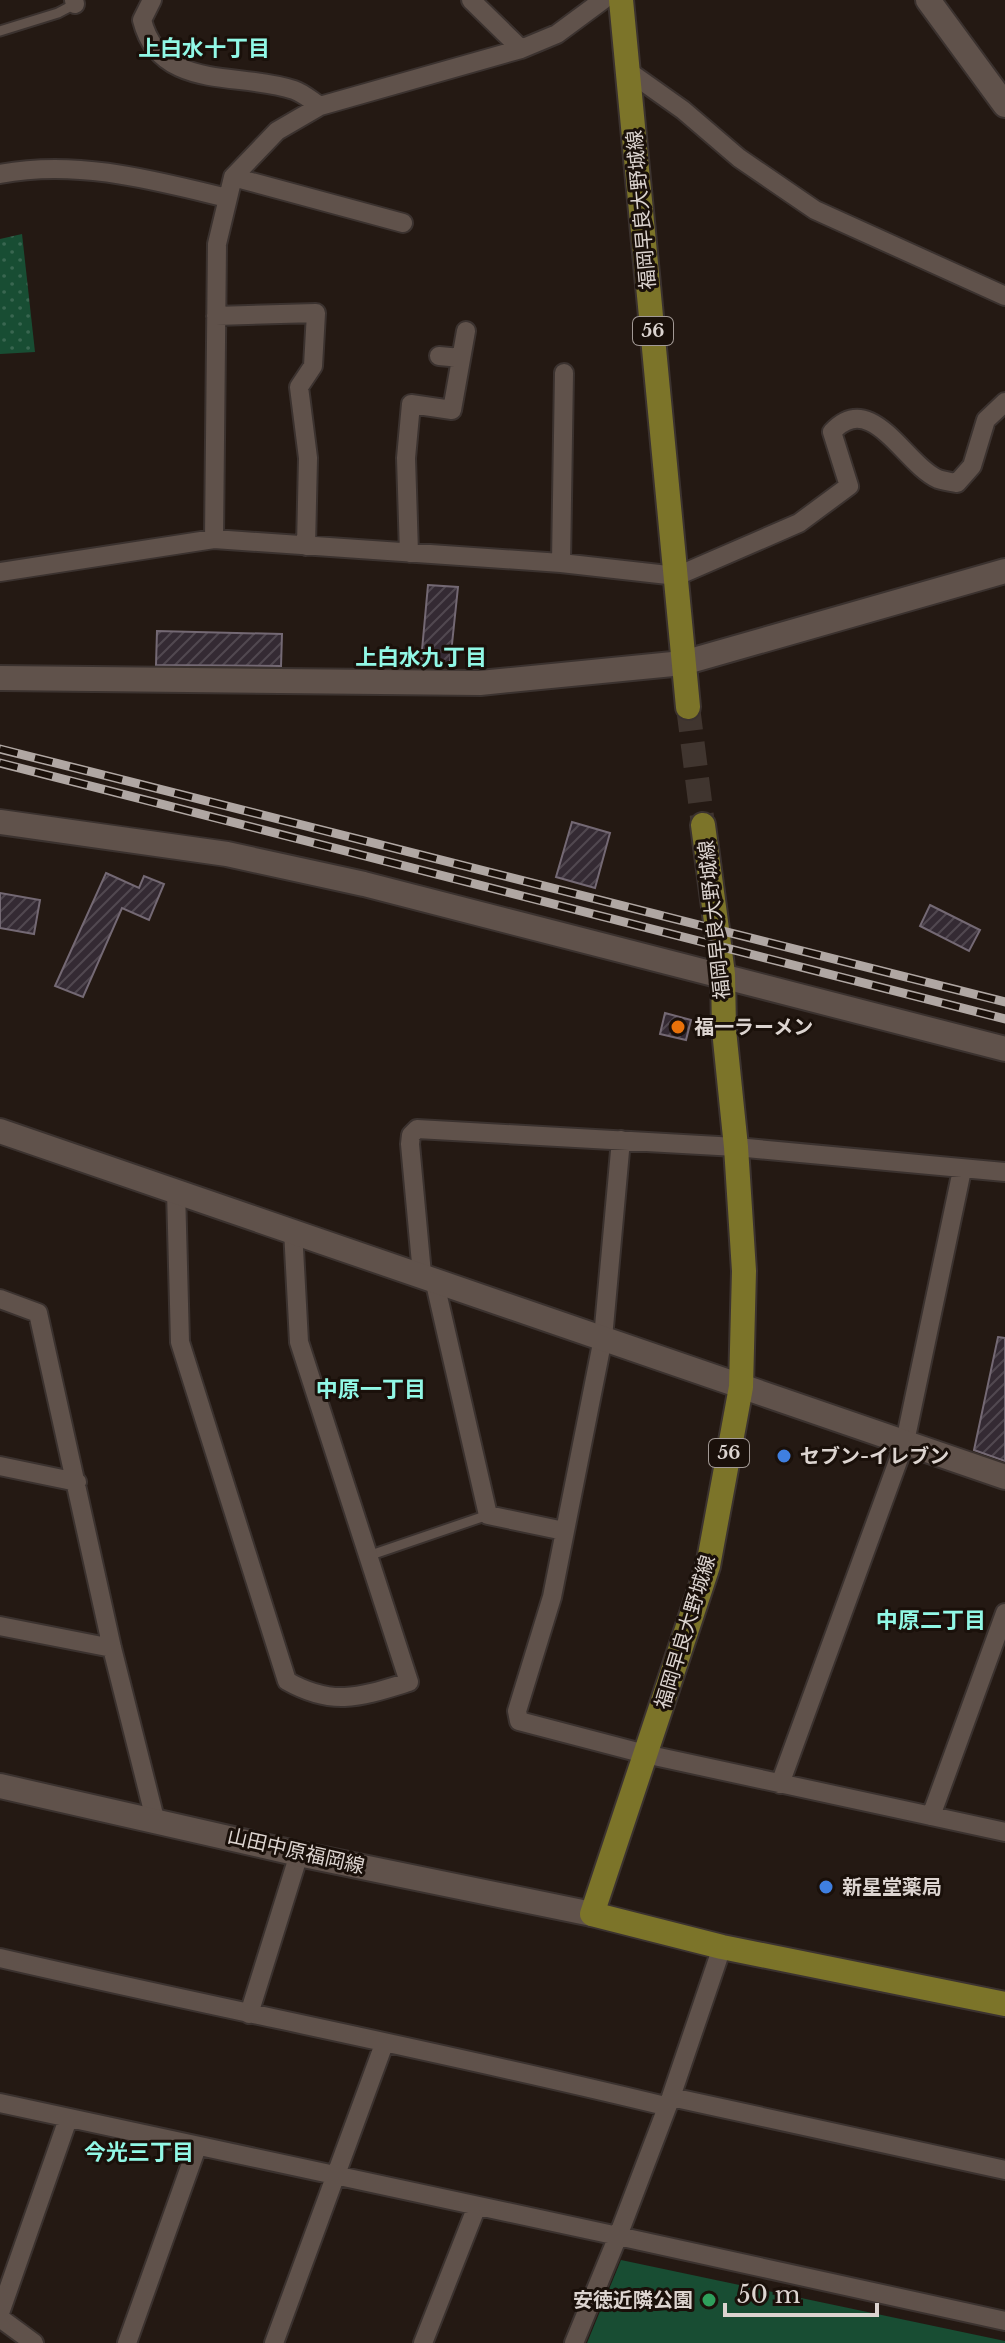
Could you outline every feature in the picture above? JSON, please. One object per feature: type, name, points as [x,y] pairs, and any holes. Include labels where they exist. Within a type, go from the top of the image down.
[{"type":"main road","name":"福岡早良大野城線","points":[[621,0],[688,707]]},
{"type":"main road","name":"福岡早良大野城線","points":[[592,1914],[708,1566],[741,1387],[744,1271],[736,1147],[724,1030],[723,974],[703,825]]},
{"type":"main road","points":[[592,1914],[722,1947],[1005,2004]]},
{"type":"street","points":[[152,0],[142,20],[147,43],[172,66],[296,90],[320,106]]},
{"type":"street","points":[[471,0],[521,49]]},
{"type":"street","points":[[214,539],[217,244],[233,177],[277,131],[320,106],[521,49],[557,34],[603,0]]},
{"type":"street","points":[[928,0],[1005,105]]},
{"type":"street","points":[[628,71],[683,110],[739,158],[815,210],[1005,296]]},
{"type":"street","points":[[0,174],[34,167],[131,175],[227,198]]},
{"type":"street","points":[[233,177],[403,223]]},
{"type":"street","points":[[216,316],[316,313],[313,366],[299,387],[308,458],[306,546]]},
{"type":"street","points":[[409,553],[406,458],[411,404],[452,410],[466,331]]},
{"type":"street","points":[[439,356],[461,358]]},
{"type":"street","points":[[561,563],[564,373]]},
{"type":"street","points":[[0,572],[214,539],[561,563],[677,576],[799,523],[849,486],[832,432],[843,419],[857,416],[880,429],[936,478],[957,483],[972,466],[986,420],[1005,402]]},
{"type":"street","points":[[0,678],[480,683],[683,663],[1005,571]]},
{"type":"street","points":[[0,822],[227,854],[548,929],[1005,1049]]},
{"type":"street","points":[[564,1531],[488,1515],[428,1276],[410,1144],[411,1135],[417,1129],[736,1147],[1005,1172]]},
{"type":"street","points":[[0,1131],[1005,1477]]},
{"type":"street","points":[[621,1140],[603,1338],[552,1597],[517,1711],[519,1721],[645,1754],[1005,1832]]},
{"type":"street","points":[[780,1784],[905,1442],[962,1170]]},
{"type":"street","points":[[176,1190],[180,1342],[287,1681],[312,1695],[326,1698],[364,1696],[409,1682],[299,1342],[293,1230]]},
{"type":"street","points":[[0,1299],[38,1313],[112,1648],[155,1819]]},
{"type":"street","points":[[0,1466],[77,1482]]},
{"type":"street","points":[[931,1816],[1005,1613]]},
{"type":"street","points":[[0,1626],[112,1648]]},
{"type":"street","name":"山田中原福岡線","points":[[0,1786],[299,1854],[592,1914]]},
{"type":"street","points":[[249,2014],[299,1854]]},
{"type":"street","points":[[574,2343],[618,2236],[722,1947]]},
{"type":"street","points":[[0,1958],[384,2044],[1005,2170]]},
{"type":"street","points":[[274,2343],[384,2044]]},
{"type":"street","points":[[0,2103],[1005,2321]]},
{"type":"street","points":[[34,2343],[0,2316],[68,2119]]},
{"type":"street","points":[[127,2343],[197,2147]]},
{"type":"street","points":[[423,2343],[477,2206]]},
{"type":"lane","points":[[0,31],[58,13],[74,2]]},
{"type":"lane","points":[[368,1556],[488,1515]]},
{"type":"green space","points":[[22,234],[35,352],[0,354],[0,239]]},
{"type":"green space","name":"安徳近隣公園","points":[[621,2260],[1005,2341],[1005,2343],[587,2343]]},
{"type":"building","points":[[428,585],[458,587],[450,663],[421,661]]},
{"type":"building","points":[[157,631],[282,634],[281,666],[156,665]]},
{"type":"building","points":[[572,822],[610,833],[595,888],[556,877]]},
{"type":"building","points":[[106,873],[139,888],[144,876],[164,884],[149,920],[122,908],[83,997],[55,986]]},
{"type":"building","points":[[0,893],[40,900],[34,934],[0,928]]},
{"type":"building","points":[[930,905],[980,930],[969,951],[920,926]]},
{"type":"building","points":[[665,1013],[691,1020],[686,1040],[660,1034]]},
{"type":"building","points":[[998,1337],[1005,1338],[1005,1461],[974,1450]]},
{"type":"tunnel","points":[[688,707],[703,825]]},
{"type":"railway","points":[[0,749],[1005,1002]]},
{"type":"railway","points":[[0,763],[1005,1019]]},
{"type":"place","name":"福一ラーメン","points":[[678,1027]]},
{"type":"place","name":"セブン-イレブン","points":[[784,1456]]},
{"type":"place","name":"新星堂薬局","points":[[826,1887]]},
{"type":"place","name":"安徳近隣公園","points":[[709,2300]]},
{"type":"district","name":"上白水十丁目","points":[[204,48]]},
{"type":"district","name":"上白水九丁目","points":[[421,657]]},
{"type":"district","name":"中原一丁目","points":[[371,1389]]},
{"type":"district","name":"中原二丁目","points":[[931,1620]]},
{"type":"district","name":"今光三丁目","points":[[139,2152]]}]
